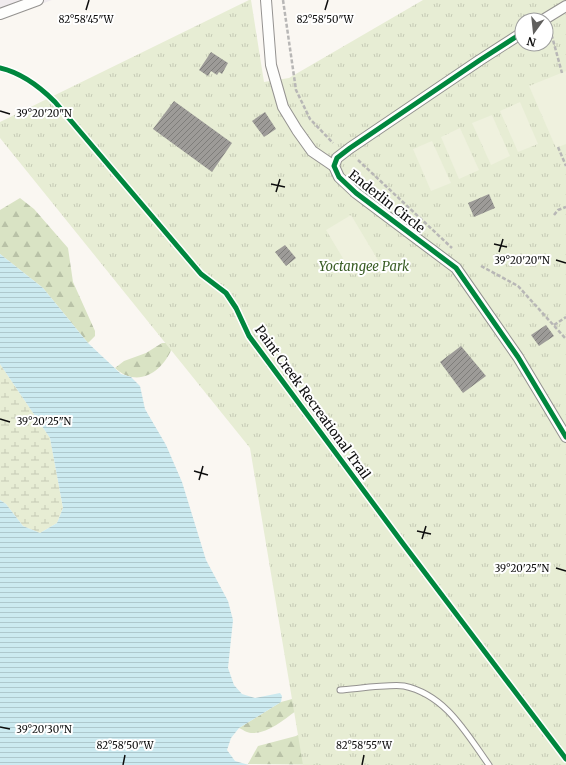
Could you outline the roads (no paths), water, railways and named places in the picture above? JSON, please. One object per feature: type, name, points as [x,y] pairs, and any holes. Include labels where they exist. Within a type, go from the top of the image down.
[{"type":"street","points":[[0,14],[38,0]]},
{"type":"street","points":[[266,0],[271,65],[283,107],[297,130],[312,150],[334,166]]},
{"type":"street","points":[[554,14],[566,6]]},
{"type":"street","name":"Enderlin Circle","points":[[514,38],[350,148],[337,158],[334,166],[339,178],[356,193],[456,268],[518,357],[566,437]]},
{"type":"lane","points":[[340,690],[403,686],[423,693],[444,705],[457,719],[489,765]]},
{"type":"water","points":[[0,254],[43,288],[88,343],[121,374],[131,377],[140,386],[145,409],[166,445],[182,482],[206,560],[228,601],[233,620],[228,668],[234,685],[242,694],[255,698],[280,693],[282,696],[281,702],[239,728],[231,738],[227,750],[235,761],[249,765],[0,765],[0,500],[6,504],[23,526],[40,533],[57,523],[63,508],[50,438],[0,364]]},
{"type":"park label","name":"Yoctangee Park","points":[[364,266]]}]
